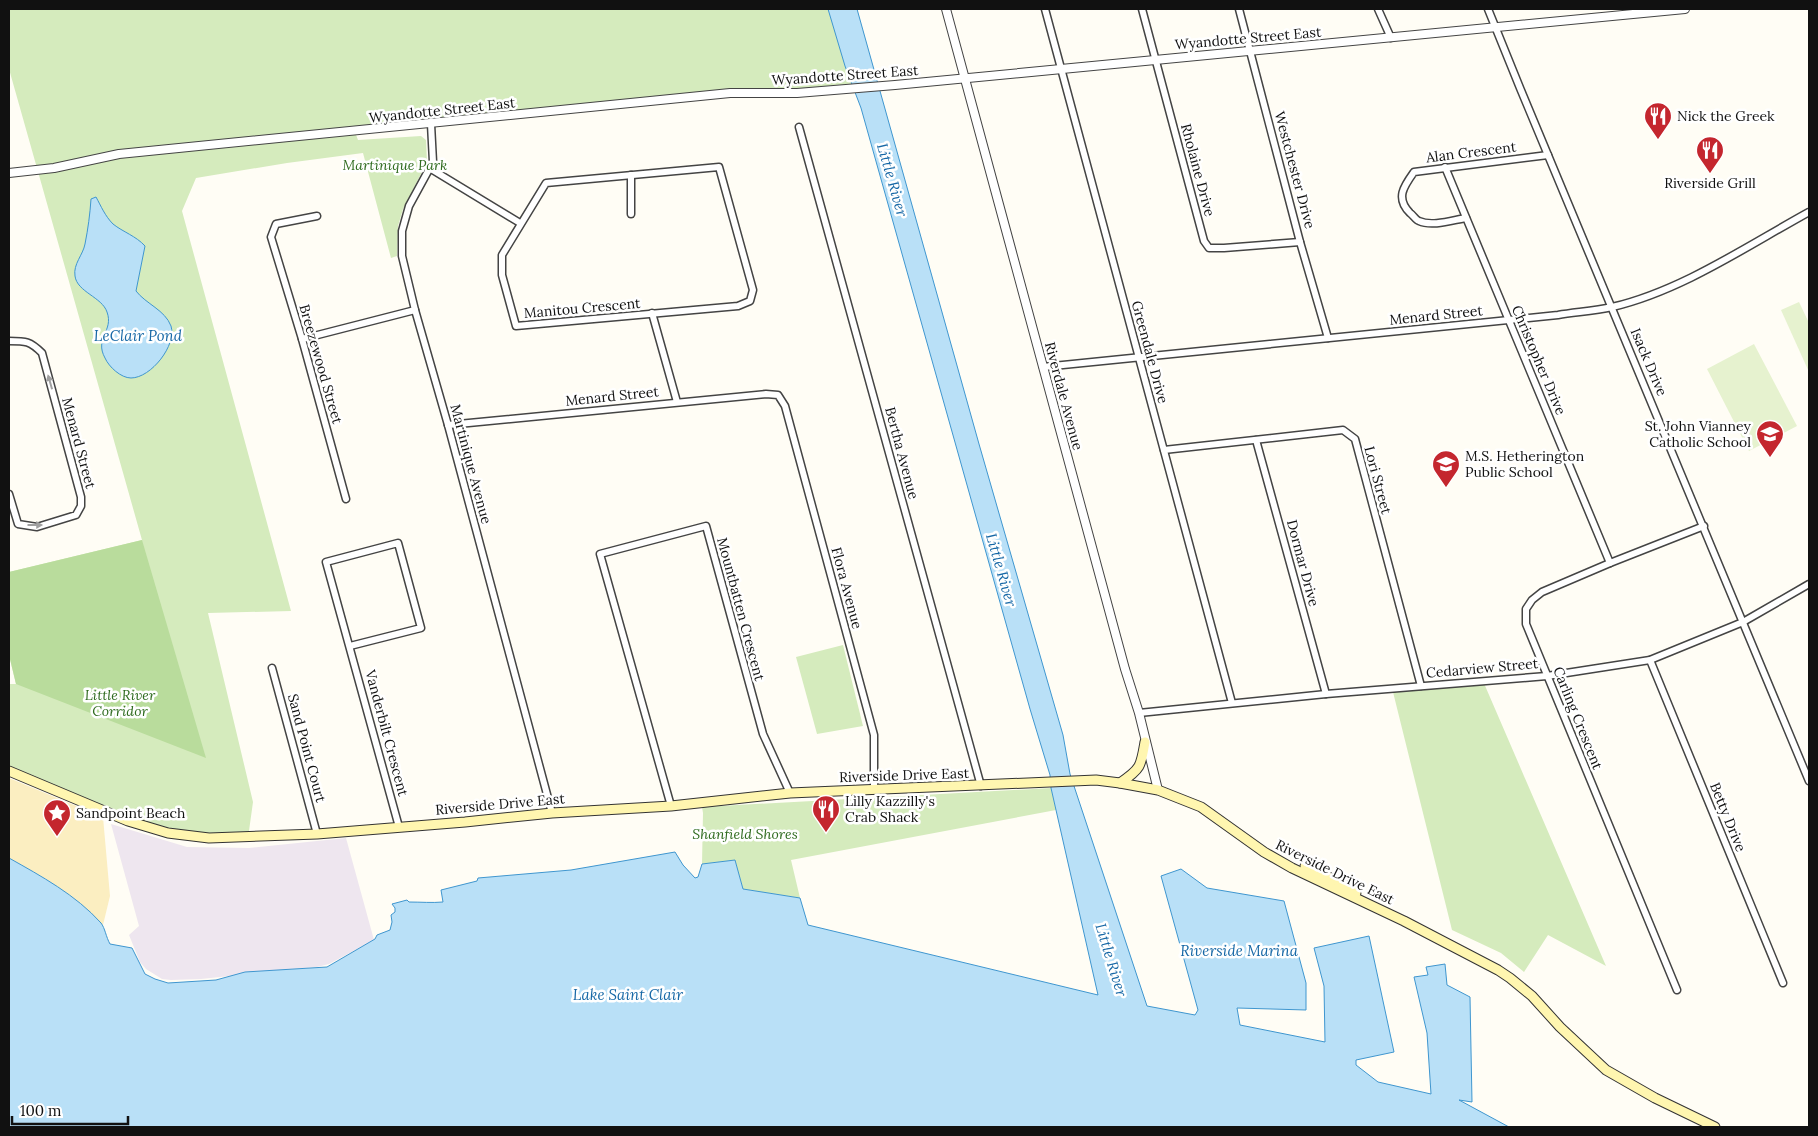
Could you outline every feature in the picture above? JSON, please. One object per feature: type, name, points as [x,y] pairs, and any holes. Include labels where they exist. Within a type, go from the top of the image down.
[{"type":"main road","points":[[1120,783],[1142,764],[1145,742]]},
{"type":"main road","name":"Riverside Drive East","points":[[9,771],[111,814],[168,832],[209,838],[317,834],[552,813],[671,806],[790,793],[1096,780],[1158,790],[1201,808],[1264,852],[1292,868],[1470,955],[1510,978],[1532,996],[1560,1027],[1606,1070],[1688,1116],[1715,1127]]},
{"type":"main road","points":[[1306,866],[1345,885],[1374,907]]},
{"type":"street","name":"Riverdale Avenue","points":[[946,9],[1125,669],[1139,713],[1158,790]]},
{"type":"street","name":"Greendale Drive","points":[[1045,9],[1232,703]]},
{"type":"street","name":"Rholaine Drive","points":[[1142,9],[1204,241],[1209,248],[1300,242]]},
{"type":"street","name":"Westchester Drive","points":[[1239,9],[1300,242],[1328,338]]},
{"type":"street","points":[[1378,9],[1391,38]]},
{"type":"street","name":"Isack Drive","points":[[1488,9],[1809,781]]},
{"type":"street","name":"Wyandotte Street East","points":[[9,173],[54,168],[119,154],[730,93],[797,93],[845,90],[1685,9]]},
{"type":"street","name":"Martinique Avenue","points":[[431,124],[434,162],[408,206],[402,231],[402,256],[552,813]]},
{"type":"street","name":"Bertha Avenue","points":[[799,127],[981,786]]},
{"type":"street","name":"Alan Crescent","points":[[1466,218],[1434,223],[1419,221],[1405,208],[1402,195],[1403,186],[1414,172],[1548,155]]},
{"type":"street","name":"Manitou Crescent","points":[[719,167],[753,290],[750,300],[738,306],[516,326],[502,275],[502,255],[546,183],[631,175],[719,167]]},
{"type":"street","name":"Christopher Drive","points":[[1445,167],[1610,563]]},
{"type":"street","points":[[431,169],[520,223]]},
{"type":"street","points":[[631,175],[631,214]]},
{"type":"street","name":"Menard Street","points":[[1043,367],[1508,320],[1612,307],[1664,290],[1809,212]]},
{"type":"street","name":"Breezewood Street","points":[[317,216],[276,224],[271,237],[302,339],[346,499]]},
{"type":"street","points":[[302,339],[415,310]]},
{"type":"street","points":[[652,313],[677,402]]},
{"type":"street","name":"Menard Street","points":[[9,341],[31,343],[42,354],[69,450],[81,506],[76,515],[37,527],[27,526],[18,524],[9,494]]},
{"type":"street","name":"Menard Street","points":[[448,424],[766,394],[778,395]]},
{"type":"street","name":"Flora Avenue","points":[[778,395],[785,406],[874,735],[874,790]]},
{"type":"street","name":"Lori Street","points":[[1164,450],[1343,430],[1355,439],[1422,686]]},
{"type":"street","name":"Dormar Drive","points":[[1256,440],[1326,694]]},
{"type":"street","name":"Mountbatten Crescent","points":[[671,806],[600,554],[706,526],[762,734],[790,793]]},
{"type":"street","name":"Carling Crescent","points":[[1677,990],[1526,624],[1526,609],[1532,600],[1542,592],[1704,526]]},
{"type":"street","name":"Vanderbilt Crescent","points":[[350,646],[421,628],[398,543],[326,562],[398,827]]},
{"type":"street","name":"Cedarview Street","points":[[1139,713],[1326,694],[1547,676],[1650,660],[1743,622],[1809,584]]},
{"type":"street","name":"Betty Drive","points":[[1650,660],[1783,983]]},
{"type":"street","name":"Sand Point Court","points":[[272,668],[317,834]]},
{"type":"shaded area","points":[[111,824],[187,847],[249,848],[346,838],[374,940],[329,964],[317,967],[201,979],[162,979],[146,969],[140,962],[129,935],[139,926]]},
{"type":"green space","name":"Little River Corridor","points":[[9,9],[857,9],[878,87],[730,93],[355,132],[358,140],[421,136],[426,140],[427,162],[403,209],[398,226],[397,256],[391,258],[363,153],[196,178],[182,211],[291,611],[208,613],[253,802],[248,838],[168,833],[9,772],[9,684],[16,684],[9,655],[9,572],[142,540],[9,69]]},
{"type":"green space","points":[[1799,302],[1809,323],[1809,372],[1781,310]]},
{"type":"green space","points":[[1754,344],[1797,426],[1749,451],[1707,369]]},
{"type":"green space","points":[[142,540],[206,758],[16,684],[9,655],[9,572]]},
{"type":"green space","points":[[843,645],[863,726],[817,734],[796,657]]},
{"type":"green space","points":[[1483,681],[1606,966],[1548,935],[1524,972],[1501,953],[1452,930],[1393,692]]},
{"type":"green space","name":"Shanfield Shores","points":[[1051,788],[1056,810],[791,860],[800,898],[743,889],[735,860],[702,864],[702,807]]},
{"type":"sand","name":"Sandpoint Beach","points":[[9,778],[103,817],[110,896],[103,925],[58,888],[9,858]]},
{"type":"water","name":"Lake Saint Clair","points":[[828,9],[857,9],[1063,735],[1070,774],[1147,1006],[1195,1015],[1198,1010],[1161,876],[1181,869],[1207,888],[1284,901],[1306,983],[1306,1010],[1237,1008],[1240,1025],[1325,1042],[1324,986],[1314,948],[1369,936],[1394,1052],[1356,1060],[1356,1065],[1378,1082],[1431,1094],[1427,1033],[1414,977],[1428,975],[1426,967],[1445,964],[1447,985],[1470,997],[1472,1102],[1459,1100],[1509,1127],[9,1127],[9,858],[58,887],[81,904],[104,927],[110,944],[132,948],[145,974],[168,983],[216,980],[245,972],[327,967],[375,939],[377,935],[390,930],[391,915],[395,912],[392,904],[407,900],[409,902],[443,902],[441,890],[477,881],[478,878],[571,870],[675,852],[683,865],[695,878],[698,877],[702,864],[735,860],[743,889],[800,898],[808,925],[1098,995],[1051,788],[1050,775],[861,108],[845,66]]},
{"type":"water","name":"LeClair Pond","points":[[96,197],[113,224],[138,239],[145,246],[136,291],[160,311],[171,326],[170,342],[161,359],[147,373],[139,377],[127,378],[123,376],[112,368],[107,361],[102,351],[102,345],[108,324],[107,312],[100,302],[80,286],[75,276],[75,267],[85,244],[91,199]]},
{"type":"place","name":"Nick the Greek","points":[[1658,140]]},
{"type":"place","name":"Riverside Grill","points":[[1710,174]]},
{"type":"place","name":"St. John Vianney Catholic School","points":[[1770,458]]},
{"type":"place","name":"M.S. Hetherington Public School","points":[[1446,488]]},
{"type":"place","name":"Lilly Kazzilly's Crab Shack","points":[[826,833]]},
{"type":"place","name":"Sandpoint Beach","points":[[57,837]]},
{"type":"park label","name":"Martinique Park","points":[[395,165]]},
{"type":"water label","name":"Little River","points":[[892,180]]},
{"type":"water label","name":"Little River","points":[[1001,570]]},
{"type":"water label","name":"Riverside Marina","points":[[1239,951]]},
{"type":"water label","name":"Little River","points":[[1111,960]]}]
